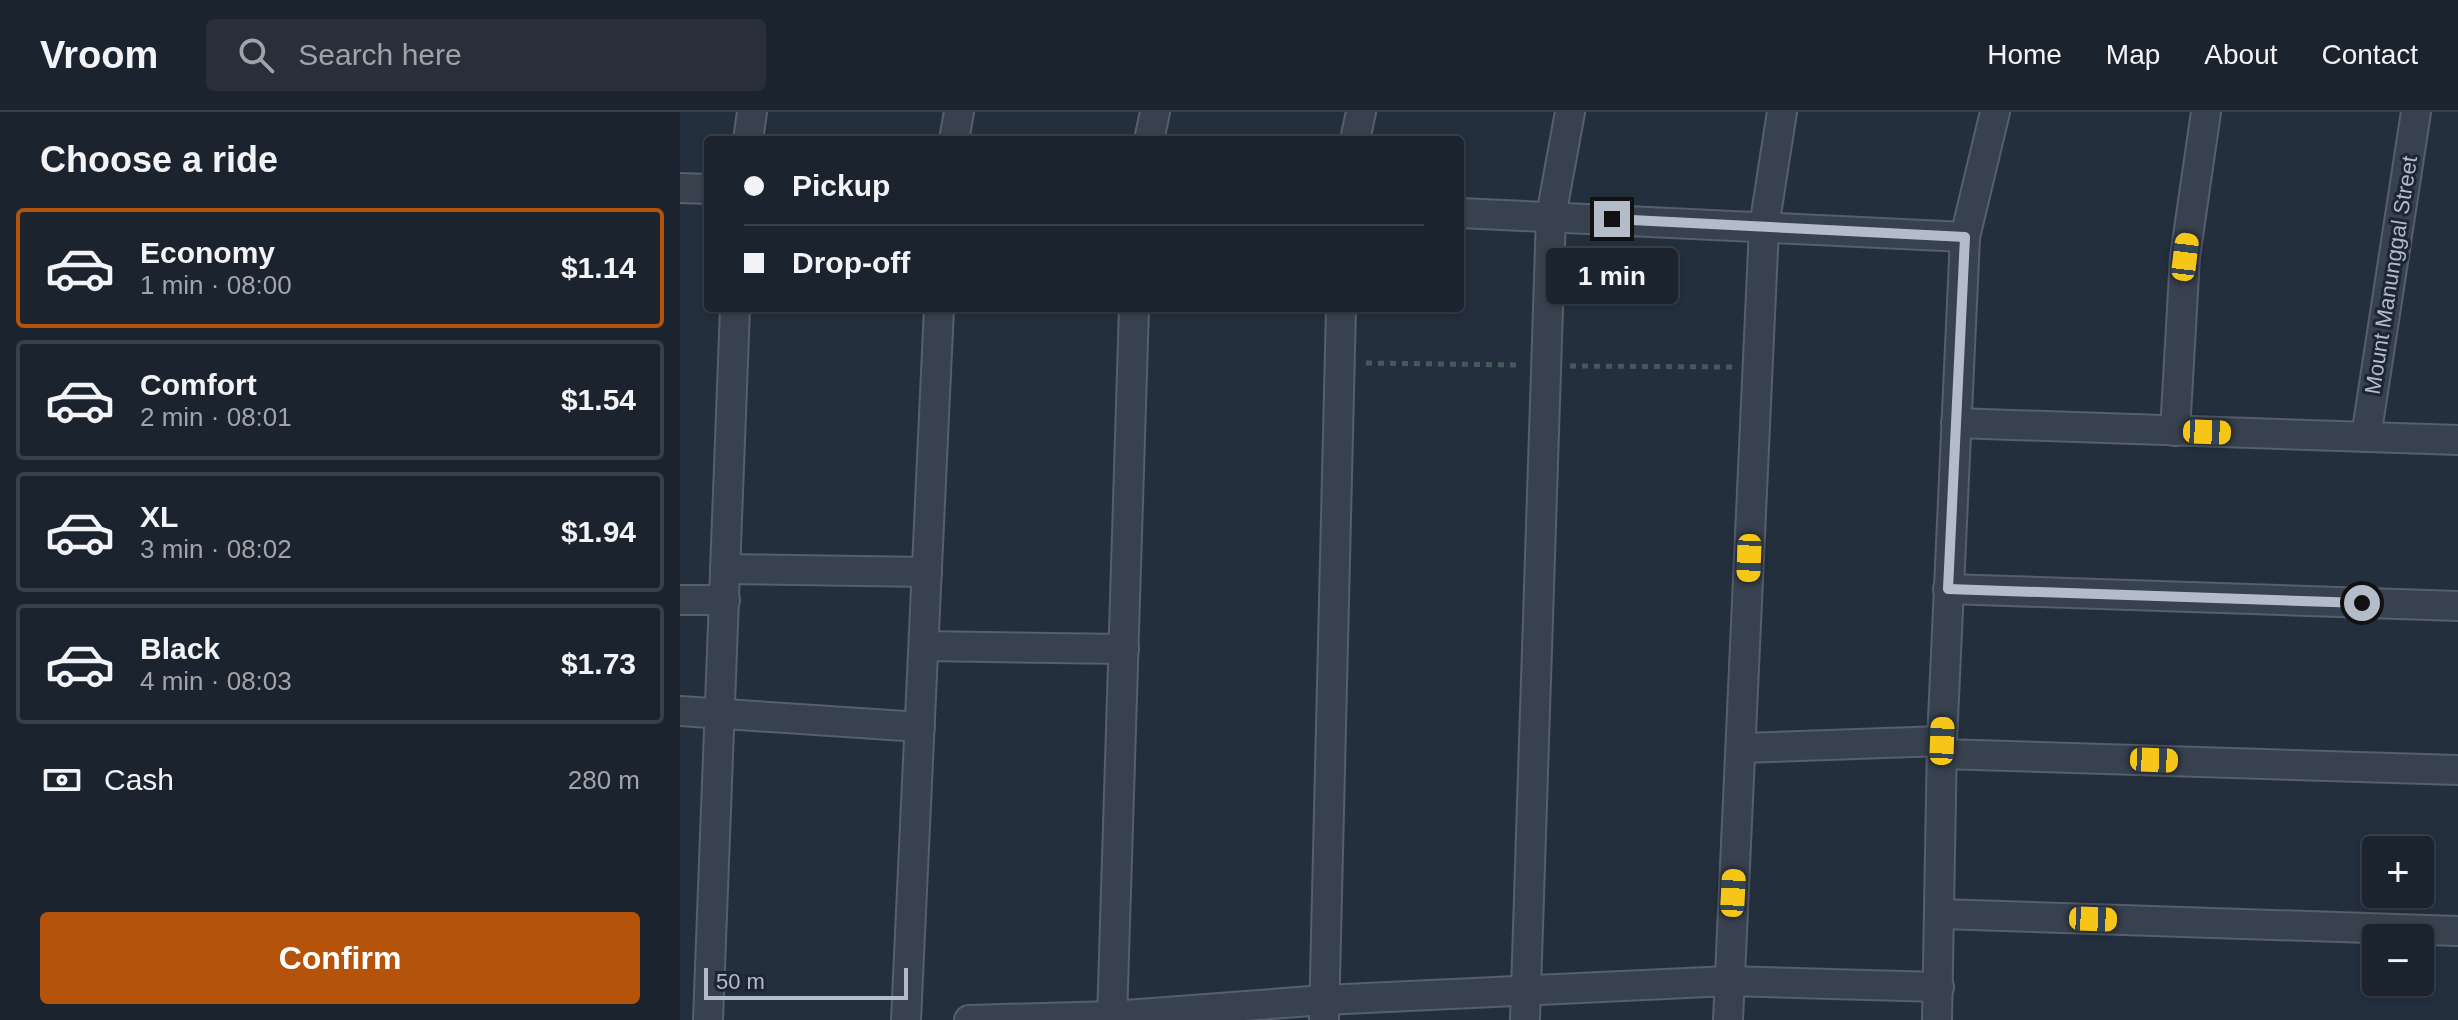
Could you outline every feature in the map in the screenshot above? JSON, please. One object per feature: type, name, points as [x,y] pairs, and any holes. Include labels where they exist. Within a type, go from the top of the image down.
[{"type":"street","points":[[749,136],[752,112]]},
{"type":"street","points":[[955,136],[959,112]]},
{"type":"street","points":[[1150,136],[1155,112]]},
{"type":"street","points":[[1356,136],[1361,112]]},
{"type":"street","points":[[1525,1006],[1551,216],[1570,112]]},
{"type":"street","points":[[1728,1020],[1764,227],[1782,112]]},
{"type":"street","points":[[1937,1020],[1942,747],[1965,237],[1995,112]]},
{"type":"street","points":[[2175,431],[2185,257],[2206,112]]},
{"type":"street","name":"Mount Manunggal Street","points":[[2366,437],[2416,112]]},
{"type":"street","points":[[680,188],[704,189]]},
{"type":"street","points":[[1464,213],[1965,237]]},
{"type":"street","points":[[708,1020],[735,312]]},
{"type":"street","points":[[906,1020],[939,312]]},
{"type":"street","points":[[1112,1018],[1134,312]]},
{"type":"street","points":[[1324,1010],[1341,312]]},
{"type":"street","points":[[1956,423],[2458,440]]},
{"type":"street","points":[[725,569],[927,572]]},
{"type":"street","points":[[1948,589],[2458,606]]},
{"type":"street","points":[[680,600],[725,600]]},
{"type":"street","points":[[924,646],[1124,649]]},
{"type":"street","points":[[680,711],[920,727]]},
{"type":"street","points":[[1741,748],[1942,747],[2458,770]]},
{"type":"street","points":[[1940,914],[2458,931]]},
{"type":"street","points":[[969,1020],[1525,1006],[1729,981],[1939,987]]},
{"type":"route","points":[[1612,219],[1965,237],[1948,589],[2362,603]]}]
